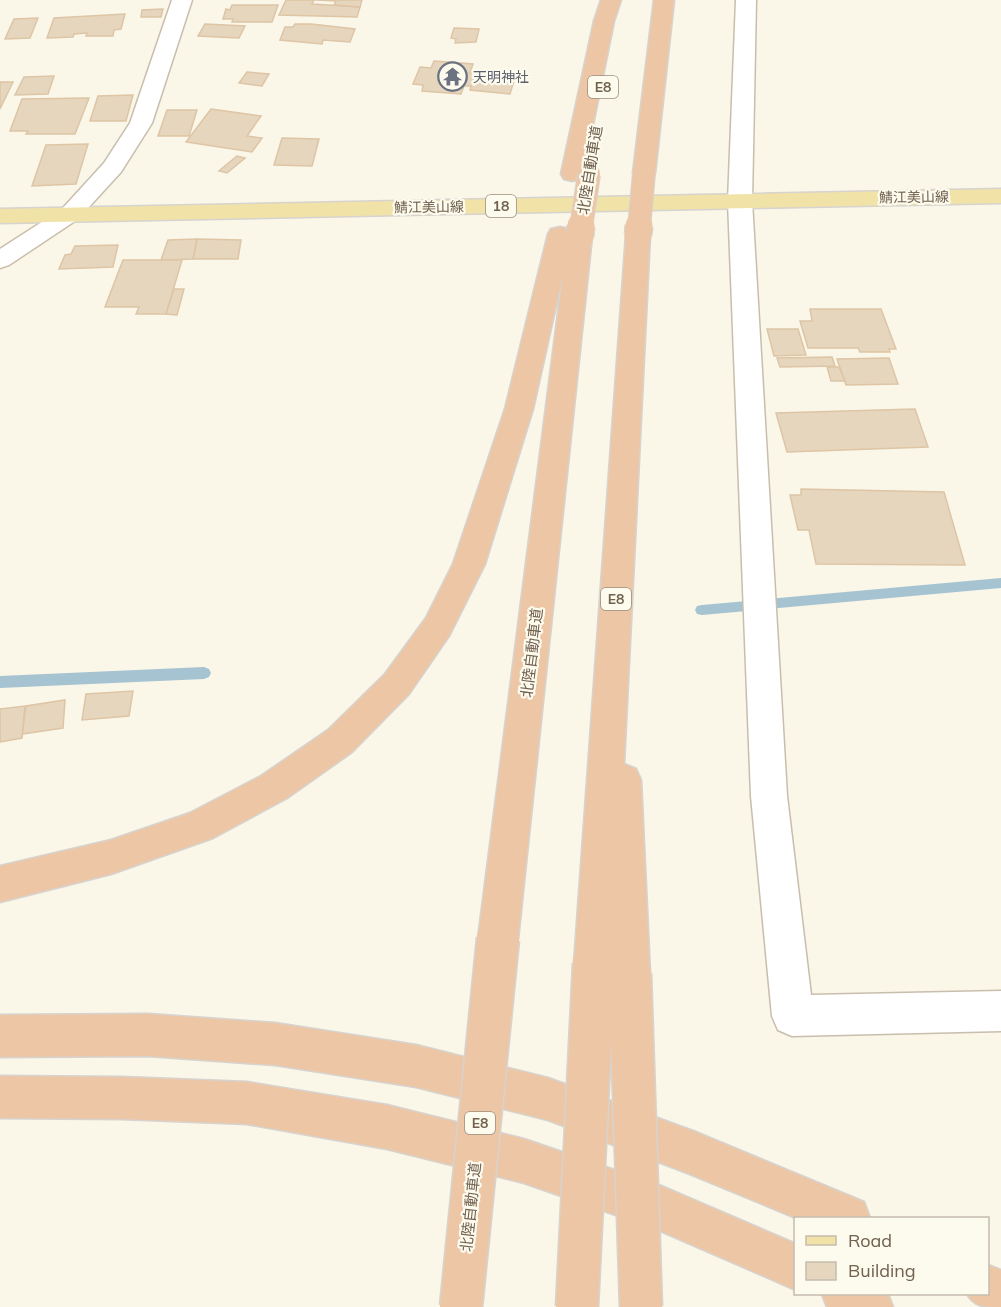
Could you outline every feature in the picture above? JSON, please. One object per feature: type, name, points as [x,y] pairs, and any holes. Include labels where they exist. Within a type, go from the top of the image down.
[{"type":"highway","points":[[581,174],[604,21],[611,0]]},
{"type":"highway","name":"北陸自動車道","points":[[461,1307],[570,235],[617,0]]},
{"type":"highway","name":"E8","points":[[612,969],[616,583],[638,235],[663,0]]},
{"type":"highway","points":[[0,885],[111,857],[200,826],[274,787],[340,741],[397,684],[438,627],[469,564],[519,409],[570,235]]},
{"type":"highway","points":[[577,1307],[612,969]]},
{"type":"highway","points":[[612,969],[641,1307]]},
{"type":"highway","points":[[0,1036],[147,1035],[263,1043],[416,1066],[548,1099],[693,1153],[846,1217]]},
{"type":"highway","points":[[0,1097],[247,1103],[387,1127],[524,1161],[577,1179],[661,1208],[794,1267]]},
{"type":"highway","points":[[849,1295],[870,1307]]},
{"type":"main road","name":"鯖江美山線","points":[[0,216],[1001,196]]},
{"type":"street","points":[[0,260],[70,214],[113,168],[141,123],[182,0]]},
{"type":"street","points":[[746,0],[740,201],[769,796],[776,872],[789,959],[792,1016],[1001,1011]]},
{"type":"building","points":[[286,0],[314,0],[312,4],[360,7],[357,17],[279,15]]},
{"type":"building","points":[[317,0],[362,0],[360,7],[334,5],[336,1]]},
{"type":"building","points":[[232,5],[278,5],[272,22],[232,22],[233,19],[223,19],[226,9],[230,10]]},
{"type":"building","points":[[163,9],[161,17],[141,17],[142,10]]},
{"type":"building","points":[[125,14],[121,29],[114,30],[113,36],[86,36],[87,33],[74,34],[73,37],[47,38],[54,18]]},
{"type":"building","points":[[38,18],[30,38],[5,39],[14,19]]},
{"type":"building","points":[[205,24],[245,26],[239,38],[198,36]]},
{"type":"building","points":[[295,24],[355,29],[350,42],[323,40],[322,44],[280,40],[285,27],[293,27]]},
{"type":"building","points":[[454,28],[479,29],[476,42],[455,43],[456,39],[451,38]]},
{"type":"building","points":[[434,61],[473,64],[470,73],[478,71],[516,74],[510,94],[470,90],[471,86],[464,86],[461,94],[422,91],[423,85],[413,84],[420,67],[431,68]]},
{"type":"building","points":[[247,72],[269,74],[262,86],[239,83]]},
{"type":"building","points":[[54,76],[48,94],[15,95],[24,77]]},
{"type":"building","points":[[0,82],[13,82],[0,109]]},
{"type":"building","points":[[133,95],[126,121],[90,121],[98,96]]},
{"type":"building","points":[[89,98],[75,134],[26,134],[28,131],[10,131],[22,99]]},
{"type":"building","points":[[211,109],[261,116],[247,136],[262,138],[252,152],[186,142]]},
{"type":"building","points":[[167,110],[197,110],[189,136],[158,136]]},
{"type":"building","points":[[282,138],[319,139],[312,166],[274,165]]},
{"type":"building","points":[[88,144],[76,184],[32,186],[46,145]]},
{"type":"building","points":[[237,156],[245,158],[227,173],[219,171]]},
{"type":"building","points":[[197,239],[241,240],[238,259],[193,259]]},
{"type":"building","points":[[197,239],[193,259],[161,260],[168,240]]},
{"type":"building","points":[[118,245],[113,267],[59,269],[65,255],[71,254],[75,246]]},
{"type":"building","points":[[123,260],[182,260],[166,314],[136,314],[139,307],[105,307]]},
{"type":"building","points":[[174,289],[184,289],[177,315],[166,314]]},
{"type":"building","points":[[810,309],[881,309],[896,349],[889,349],[890,352],[860,352],[858,348],[808,348],[800,321],[812,321]]},
{"type":"building","points":[[767,329],[798,329],[806,355],[774,356]]},
{"type":"building","points":[[832,357],[835,366],[780,367],[777,358]]},
{"type":"building","points":[[889,358],[898,384],[846,385],[837,359]]},
{"type":"building","points":[[827,367],[839,367],[845,381],[831,381]]},
{"type":"building","points":[[915,409],[928,447],[787,452],[776,413]]},
{"type":"building","points":[[801,489],[944,492],[965,565],[816,564],[809,530],[798,530],[790,495],[801,495]]},
{"type":"building","points":[[133,691],[129,716],[82,720],[86,694]]},
{"type":"building","points":[[65,700],[63,728],[22,734],[26,706]]},
{"type":"building","points":[[25,706],[22,738],[0,742],[0,709]]},
{"type":"waterway","points":[[702,610],[1001,583]]},
{"type":"waterway","points":[[0,682],[204,673]]},
{"type":"place","name":"天明神社","points":[[452,77]]}]
